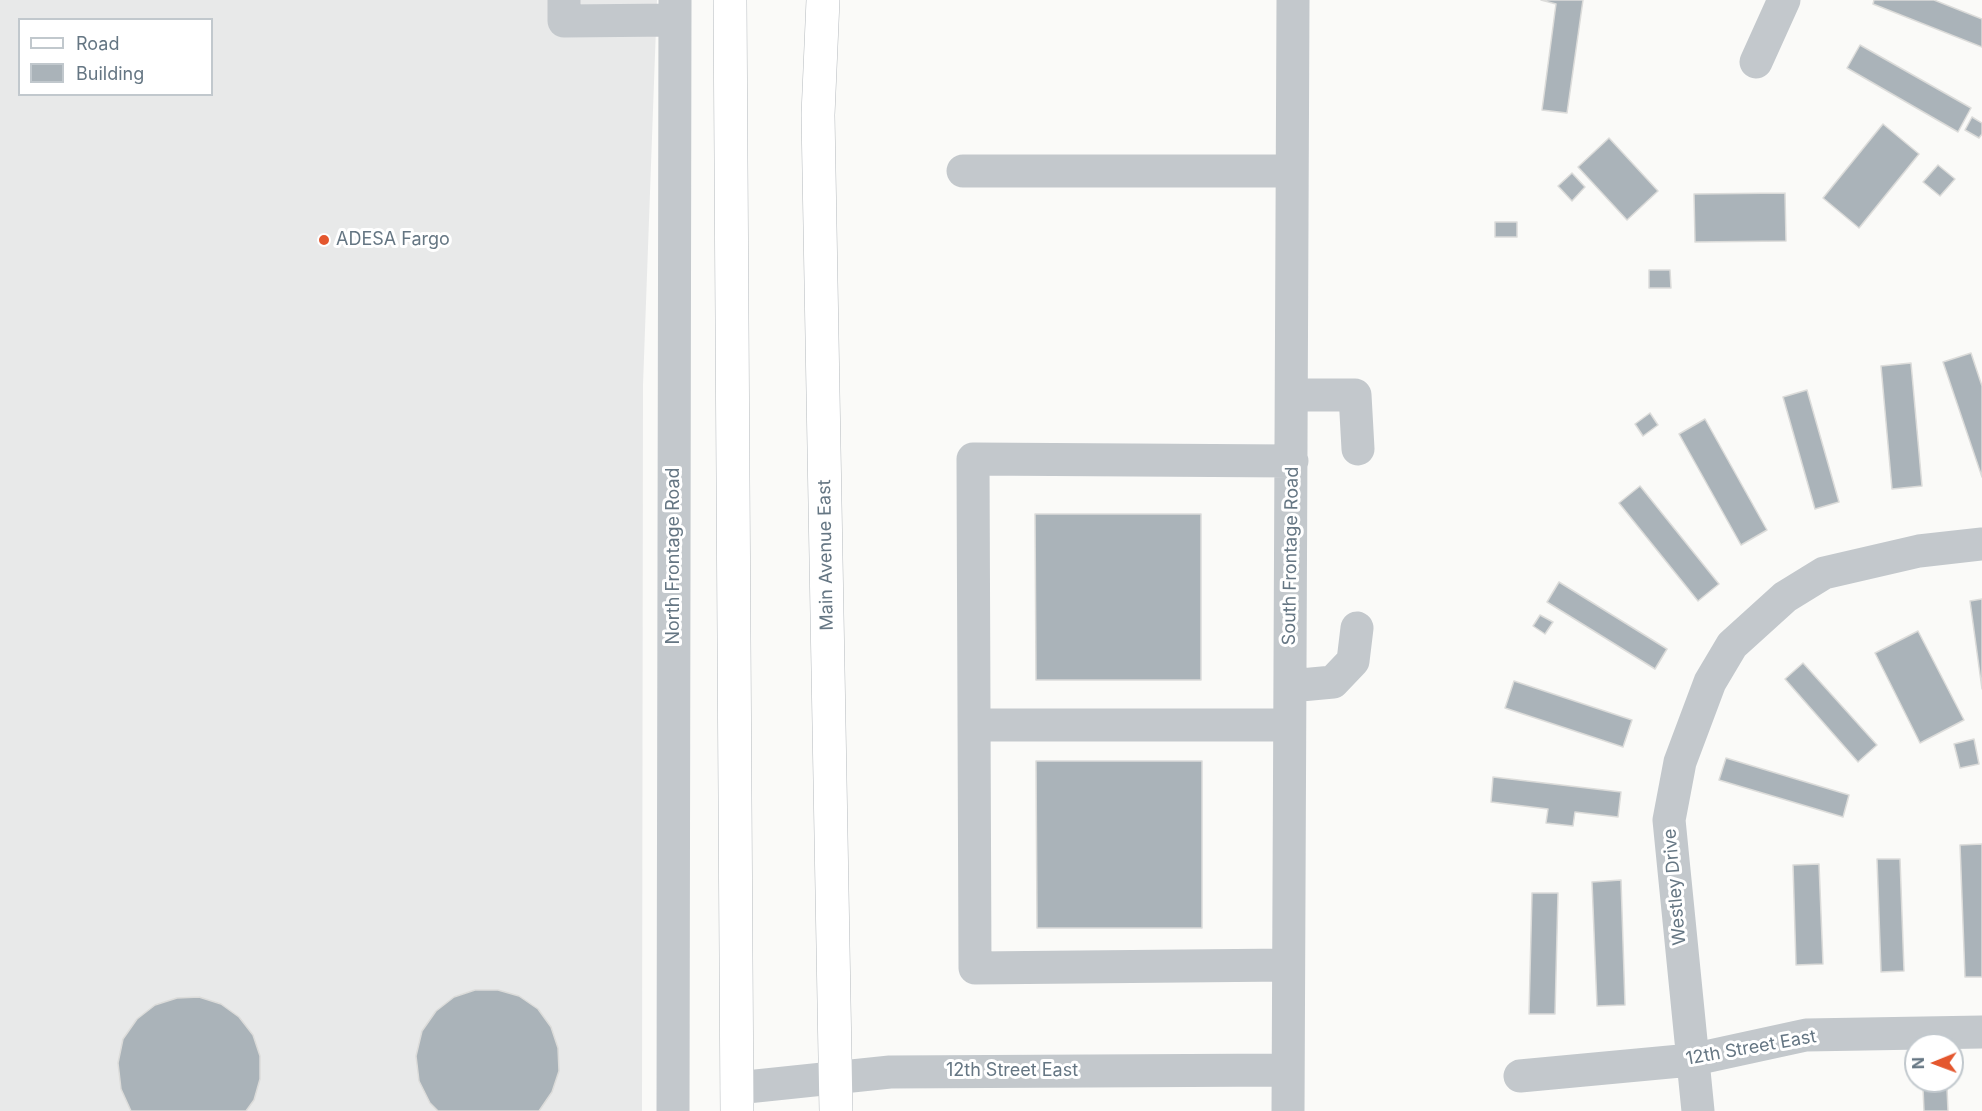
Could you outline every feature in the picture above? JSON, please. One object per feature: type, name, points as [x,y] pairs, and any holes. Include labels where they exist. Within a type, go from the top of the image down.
[{"type":"main road","points":[[730,0],[737,1100]]},
{"type":"main road","name":"Main Avenue East","points":[[823,0],[818,115],[836,1111]]},
{"type":"street","points":[[564,0],[564,21],[675,10]]},
{"type":"street","name":"South Frontage Road","points":[[1288,1111],[1293,0]]},
{"type":"street","points":[[1756,62],[1784,0]]},
{"type":"street","name":"North Frontage Road","points":[[673,1111],[675,10]]},
{"type":"street","points":[[963,171],[1292,171]]},
{"type":"street","points":[[1292,395],[1355,394],[1358,449]]},
{"type":"street","points":[[1288,965],[975,968],[973,459],[1292,461]]},
{"type":"street","name":"Westley Drive","points":[[1698,1111],[1691,1060],[1669,820],[1680,762],[1710,682],[1732,645],[1785,597],[1824,573],[1919,551],[1982,544]]},
{"type":"street","points":[[1290,686],[1333,682],[1353,661],[1357,628]]},
{"type":"street","points":[[974,725],[1289,725]]},
{"type":"street","name":"12th Street East","points":[[1520,1076],[1691,1060],[1806,1035],[1982,1032]]},
{"type":"street","name":"12th Street East","points":[[737,1100],[836,1079],[890,1072],[1288,1070]]},
{"type":"shaded area","points":[[0,0],[657,0],[643,385],[642,1111],[0,1111]]},
{"type":"building","points":[[1541,0],[1583,0],[1567,113],[1542,110],[1556,4]]},
{"type":"building","points":[[1874,0],[1934,0],[1982,19],[1982,47],[1873,4]]},
{"type":"building","points":[[1860,45],[1971,108],[1958,132],[1847,68]]},
{"type":"building","points":[[1972,117],[1982,123],[1982,134],[1979,138],[1965,130]]},
{"type":"building","points":[[1883,124],[1919,154],[1859,228],[1823,198]]},
{"type":"building","points":[[1609,138],[1658,191],[1627,220],[1578,167]]},
{"type":"building","points":[[1938,165],[1955,179],[1940,196],[1923,182]]},
{"type":"building","points":[[1572,173],[1585,187],[1572,201],[1558,186]]},
{"type":"building","points":[[1785,193],[1786,241],[1695,242],[1694,194]]},
{"type":"building","points":[[1495,222],[1517,222],[1517,237],[1495,237]]},
{"type":"building","points":[[1649,270],[1670,270],[1671,288],[1649,288]]},
{"type":"building","points":[[1971,353],[1982,386],[1982,477],[1943,362]]},
{"type":"building","points":[[1911,363],[1922,486],[1892,489],[1881,366]]},
{"type":"building","points":[[1807,390],[1839,502],[1815,509],[1783,397]]},
{"type":"building","points":[[1650,413],[1658,425],[1643,436],[1635,424]]},
{"type":"building","points":[[1705,419],[1767,530],[1741,545],[1679,434]]},
{"type":"building","points":[[1640,486],[1719,584],[1698,601],[1619,503]]},
{"type":"building","points":[[1035,514],[1201,514],[1201,680],[1036,680]]},
{"type":"building","points":[[1559,582],[1667,649],[1655,669],[1547,602]]},
{"type":"building","points":[[1982,599],[1982,689],[1970,601]]},
{"type":"building","points":[[1540,615],[1553,622],[1545,634],[1533,626]]},
{"type":"building","points":[[1918,631],[1964,720],[1920,743],[1875,653]]},
{"type":"building","points":[[1803,663],[1877,745],[1858,762],[1785,679]]},
{"type":"building","points":[[1514,681],[1632,720],[1623,747],[1505,708]]},
{"type":"building","points":[[1974,739],[1979,764],[1960,768],[1954,744]]},
{"type":"building","points":[[1726,758],[1849,795],[1843,817],[1719,780]]},
{"type":"building","points":[[1036,761],[1202,761],[1202,928],[1037,928]]},
{"type":"building","points":[[1493,777],[1621,792],[1618,817],[1575,812],[1573,826],[1546,823],[1548,809],[1491,802]]},
{"type":"building","points":[[1982,844],[1982,977],[1965,977],[1960,845]]},
{"type":"building","points":[[1877,859],[1900,859],[1904,971],[1881,972]]},
{"type":"building","points":[[1819,864],[1823,964],[1796,965],[1793,865]]},
{"type":"building","points":[[1621,880],[1625,1005],[1597,1006],[1592,882]]},
{"type":"building","points":[[1532,893],[1558,893],[1555,1014],[1529,1014]]},
{"type":"building","points":[[475,990],[498,990],[519,996],[538,1009],[551,1027],[558,1048],[559,1071],[552,1092],[539,1111],[438,1111],[430,1103],[419,1081],[416,1056],[422,1031],[436,1011],[454,997]]},
{"type":"building","points":[[199,997],[221,1004],[239,1017],[253,1035],[260,1056],[260,1079],[254,1100],[246,1111],[131,1111],[121,1089],[118,1063],[123,1039],[137,1019],[155,1005],[177,998]]},
{"type":"building","points":[[1923,1093],[1947,1093],[1948,1111],[1924,1111]]},
{"type":"place","name":"ADESA Fargo","points":[[324,240]]}]
